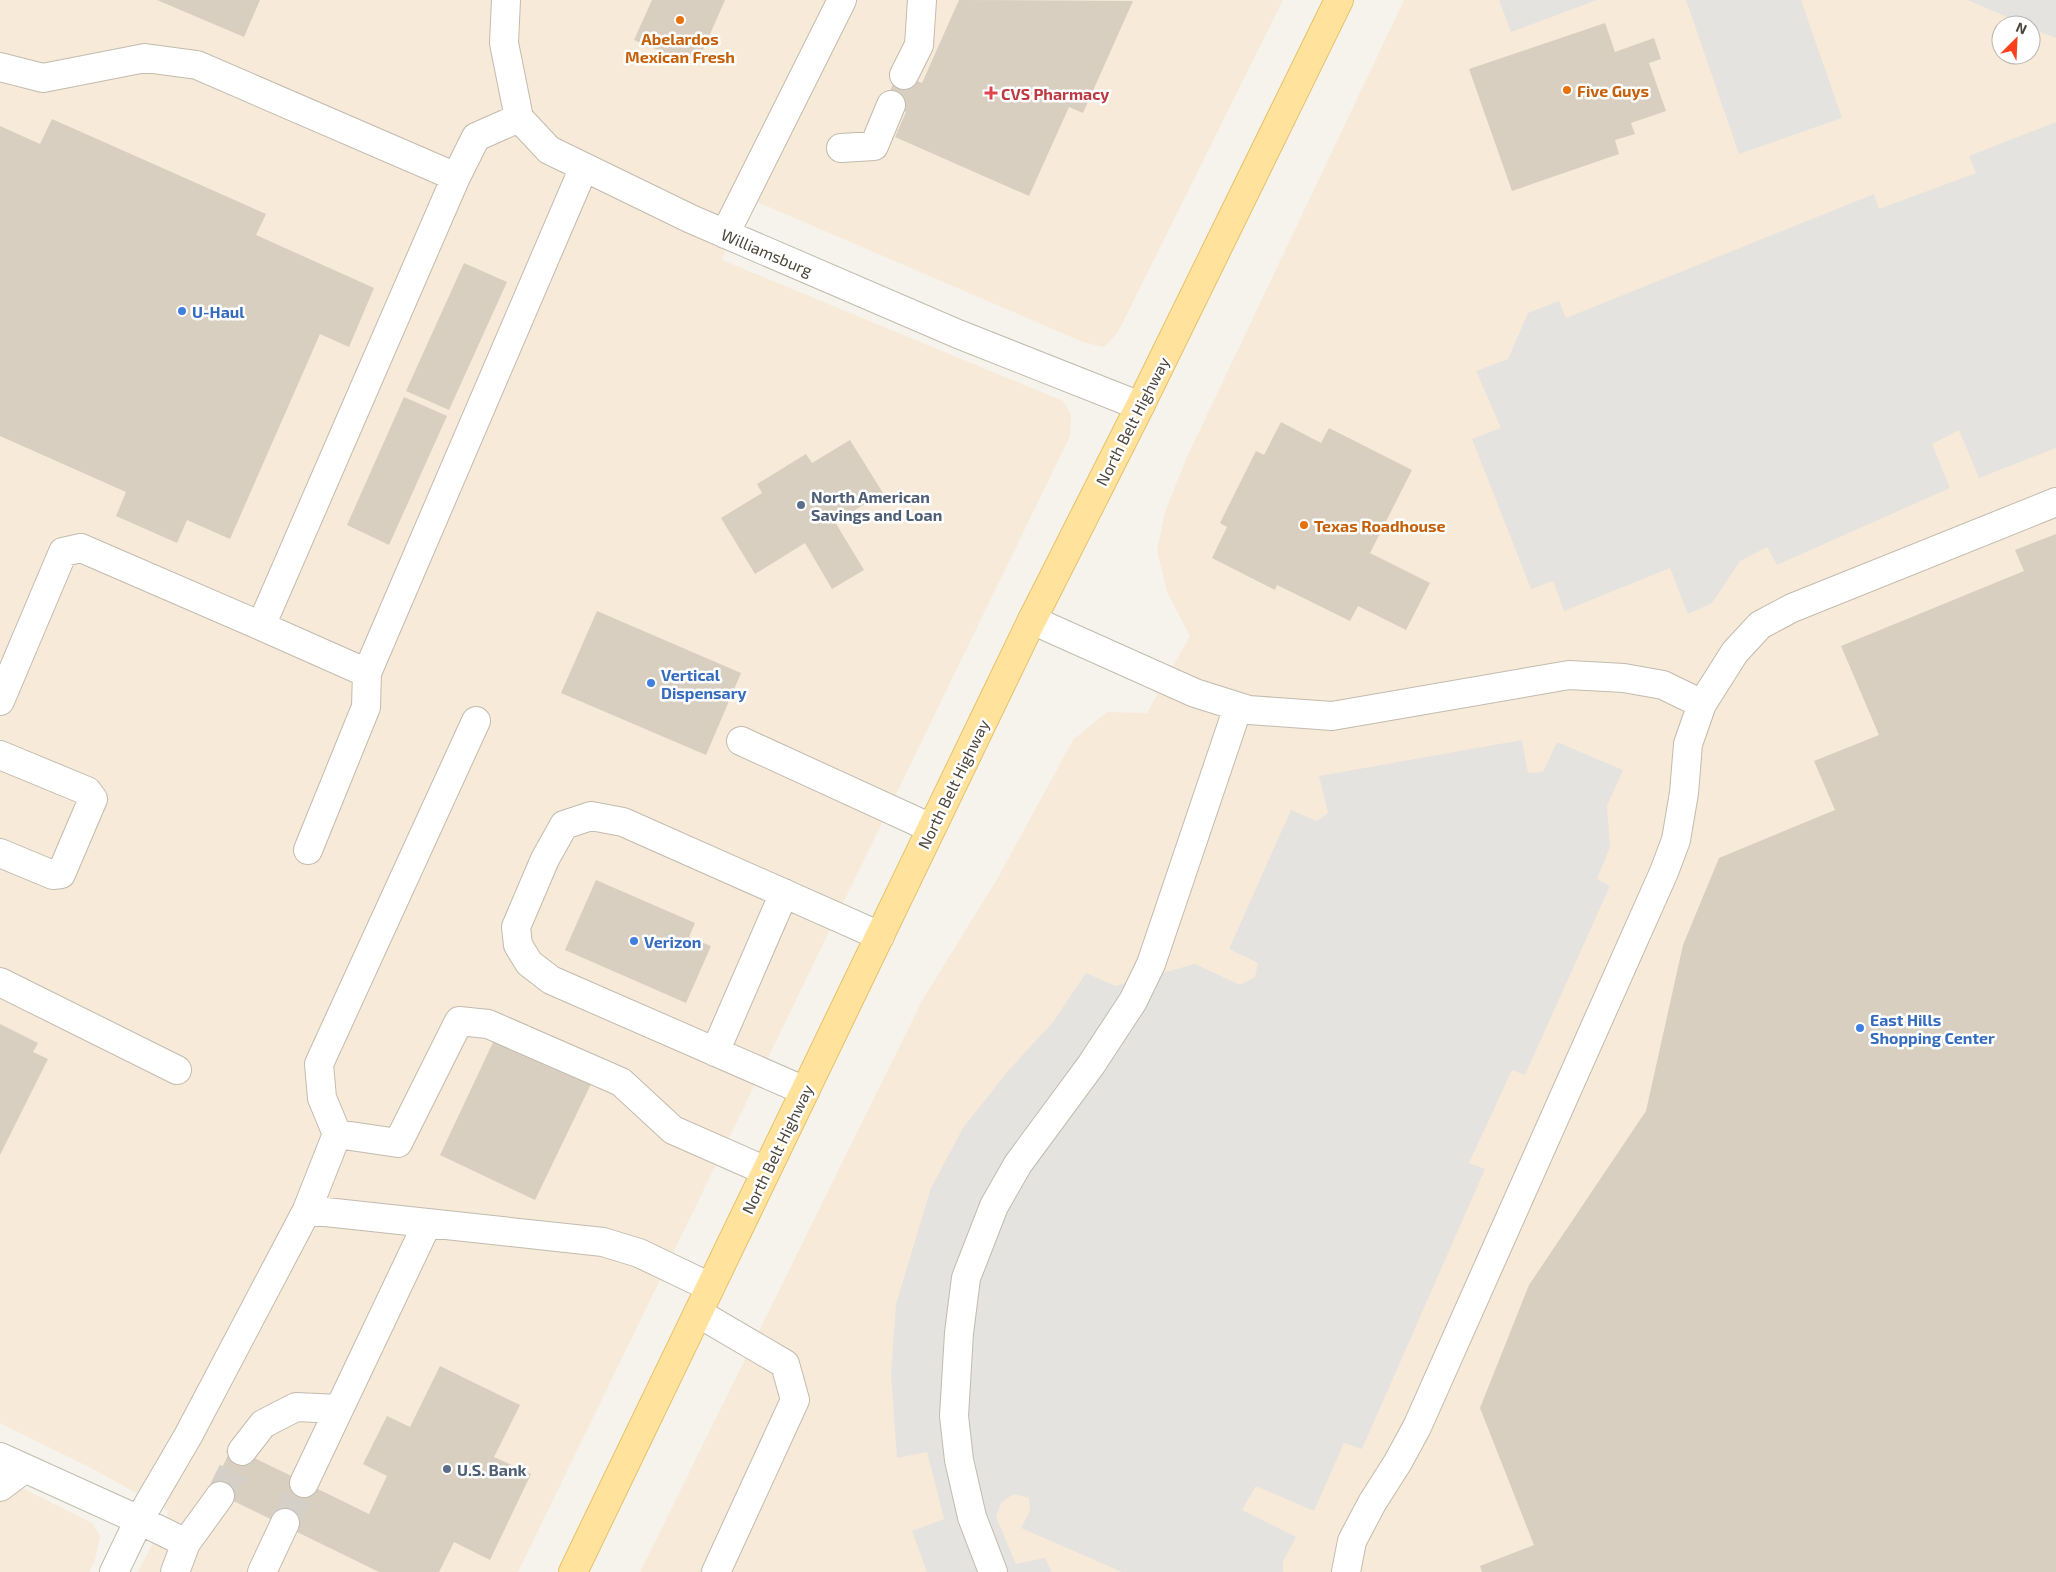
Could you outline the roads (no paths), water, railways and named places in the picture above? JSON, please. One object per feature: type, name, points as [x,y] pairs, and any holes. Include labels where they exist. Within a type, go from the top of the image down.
[{"type":"main road","name":"North Belt Highway","points":[[573,1572],[1032,620],[1140,406],[1339,0]]},
{"type":"street","points":[[260,626],[456,177],[476,137],[519,118],[504,43],[506,0]]},
{"type":"street","points":[[725,234],[842,0]]},
{"type":"street","points":[[904,75],[919,46],[922,0]]},
{"type":"street","points":[[0,67],[43,78],[145,58],[197,64],[456,177]]},
{"type":"street","points":[[841,148],[874,146],[891,105]]},
{"type":"street","name":"Williamsburg","points":[[519,118],[549,150],[691,219],[958,334],[1140,406]]},
{"type":"street","points":[[308,850],[366,707],[367,673],[584,167]]},
{"type":"street","points":[[1346,1572],[1352,1541],[1372,1503],[1418,1427],[1664,872],[1676,840],[1684,793],[1688,744],[1702,704],[1735,652],[1760,625],[1792,608],[2056,502]]},
{"type":"street","points":[[0,701],[63,552],[81,548],[367,673]]},
{"type":"street","points":[[1032,620],[1195,693],[1249,710],[1332,716],[1569,675],[1624,678],[1663,685],[1702,704]]},
{"type":"street","points":[[993,1572],[972,1517],[959,1460],[954,1416],[959,1333],[966,1278],[994,1206],[1018,1164],[1091,1065],[1133,1001],[1151,964],[1238,707]]},
{"type":"street","points":[[114,1572],[139,1520],[188,1436],[307,1210],[336,1134],[322,1098],[319,1064],[476,721]]},
{"type":"street","points":[[741,741],[931,828]]},
{"type":"street","points":[[0,755],[87,791],[93,798],[61,874],[53,876],[0,854]]},
{"type":"street","points":[[805,1091],[551,980],[530,963],[518,945],[516,927],[545,859],[564,826],[591,816],[623,822],[880,936]]},
{"type":"street","points":[[715,1052],[784,893]]},
{"type":"street","points":[[0,982],[177,1070]]},
{"type":"street","points":[[336,1134],[398,1143],[459,1021],[473,1022],[488,1024],[621,1082],[673,1130],[766,1171]]},
{"type":"street","points":[[307,1210],[604,1242],[639,1252],[710,1287]]},
{"type":"street","points":[[304,1483],[427,1224]]},
{"type":"street","points":[[698,1313],[785,1364],[795,1400],[716,1572]]},
{"type":"street","points":[[242,1452],[263,1424],[296,1407],[339,1409]]},
{"type":"street","points":[[0,1457],[186,1543]]},
{"type":"street","points":[[0,1487],[24,1469]]},
{"type":"street","points":[[175,1572],[186,1543],[220,1496]]},
{"type":"street","points":[[262,1572],[285,1523]]},
{"type":"tunnel","points":[[220,1496],[242,1451]]},
{"type":"tunnel","points":[[285,1523],[304,1483]]},
{"type":"place","name":"Abelardos Mexican Fresh","points":[[680,20]]},
{"type":"place","name":"Five Guys","points":[[1567,90]]},
{"type":"place","name":"CVS Pharmacy","points":[[991,93]]},
{"type":"place","name":"U-Haul","points":[[182,311]]},
{"type":"place","name":"North American Savings and Loan","points":[[801,505]]},
{"type":"place","name":"Texas Roadhouse","points":[[1304,525]]},
{"type":"place","name":"Vertical Dispensary","points":[[651,683]]},
{"type":"place","name":"Verizon","points":[[634,941]]},
{"type":"place","name":"East Hills Shopping Center","points":[[1860,1028]]},
{"type":"place","name":"U.S. Bank","points":[[447,1469]]}]
